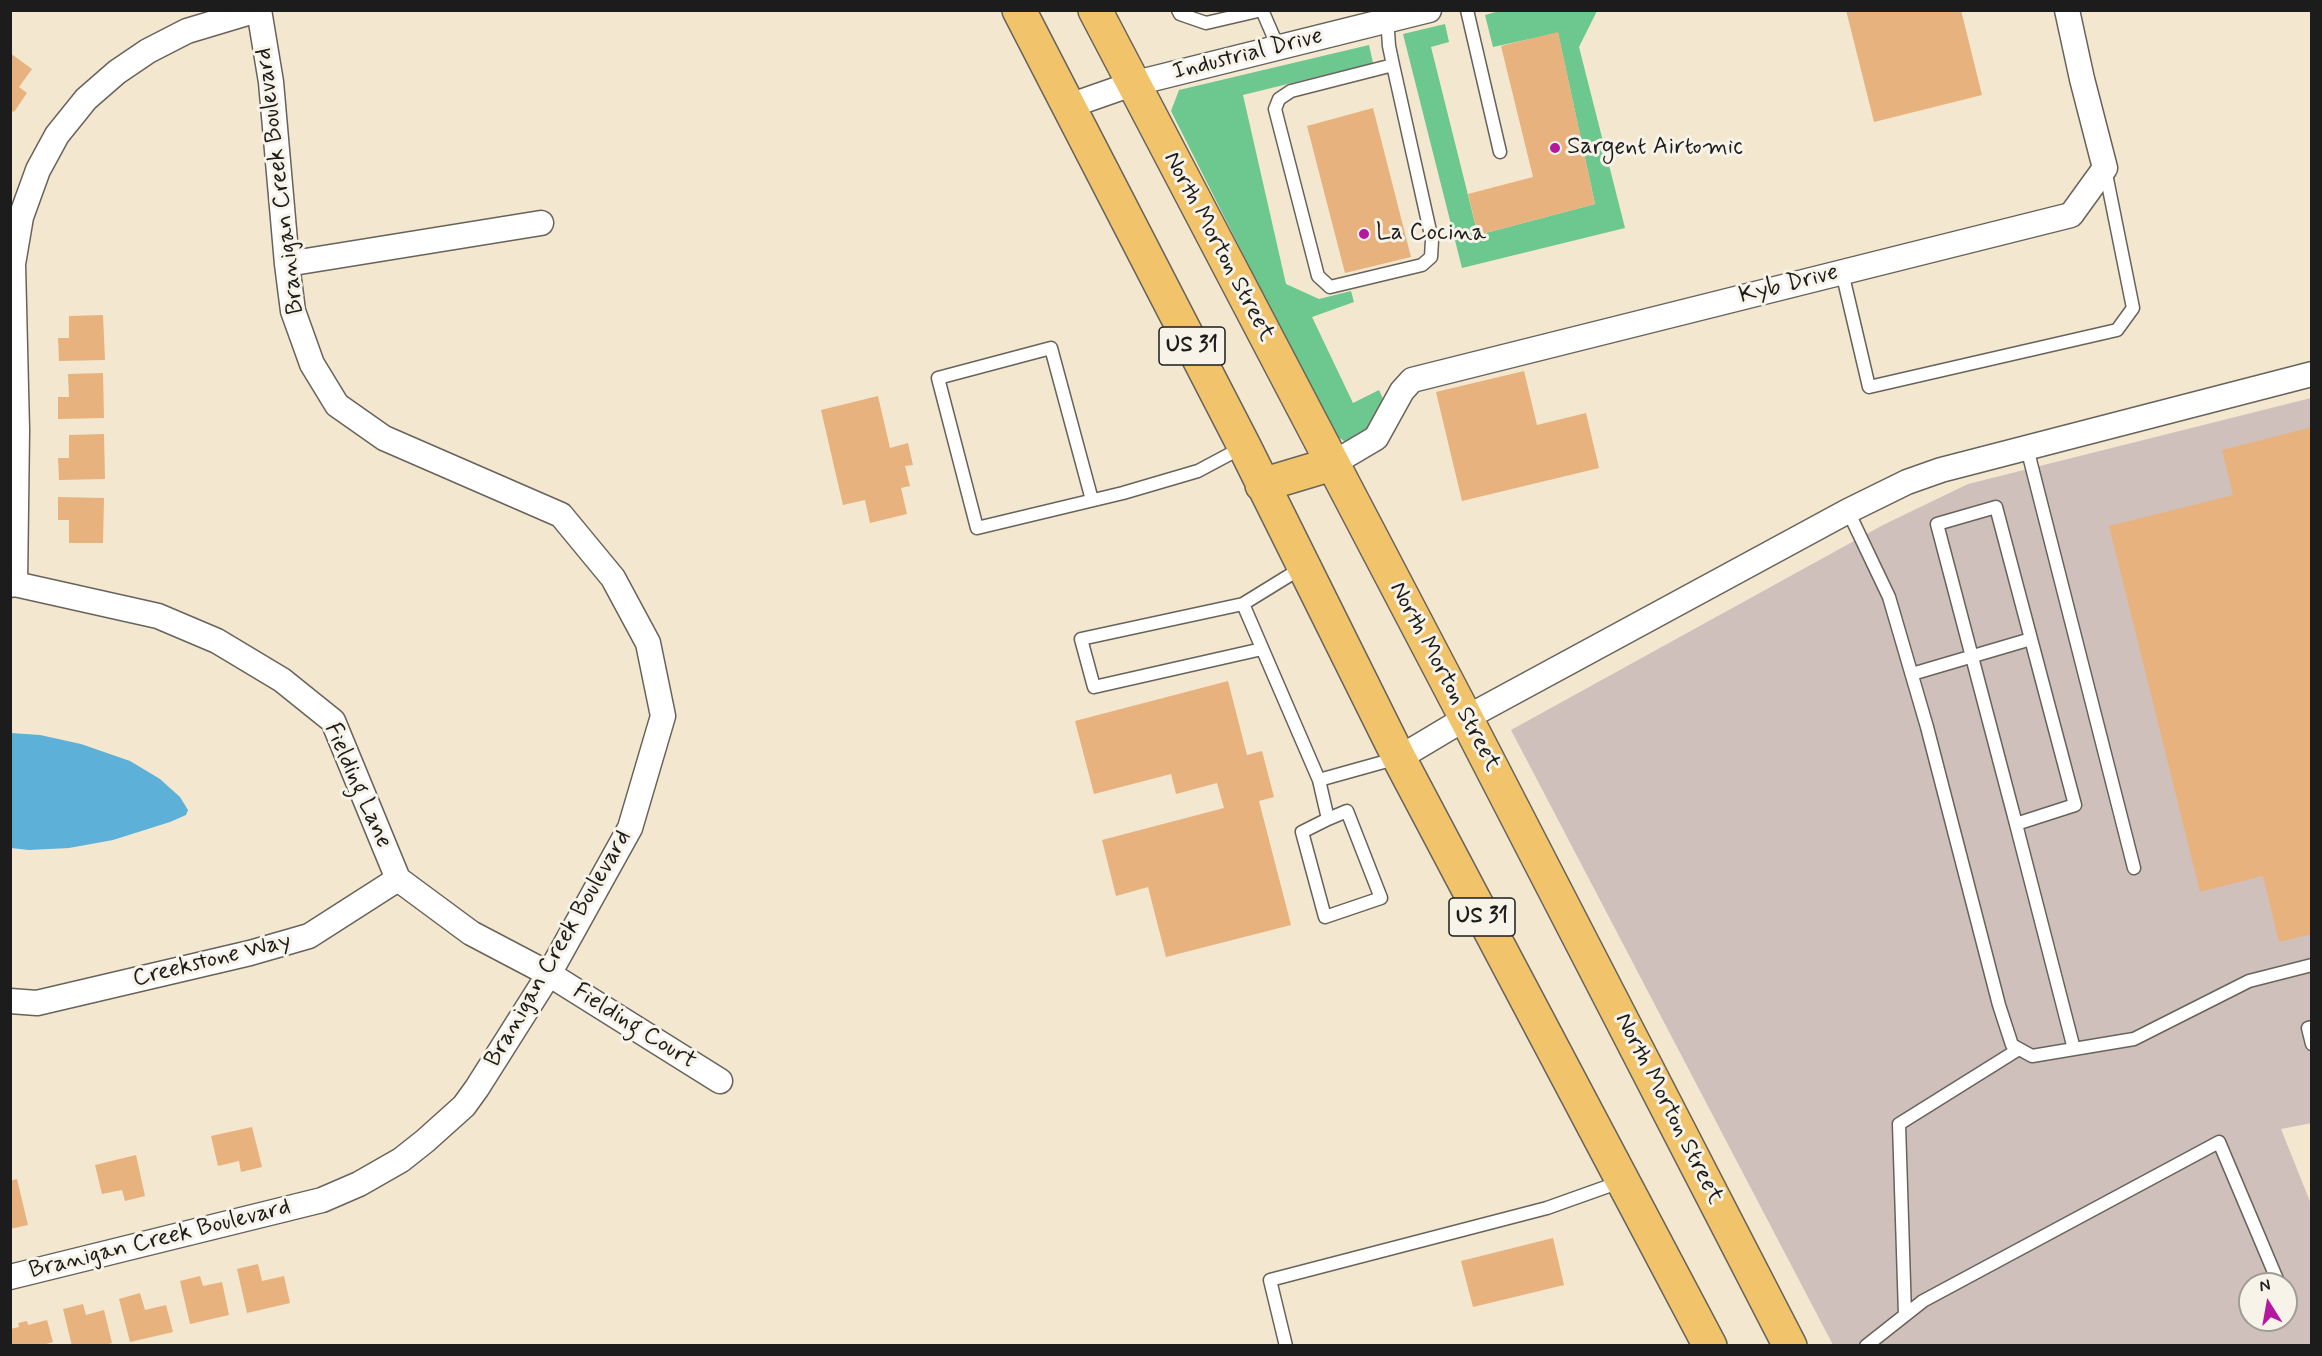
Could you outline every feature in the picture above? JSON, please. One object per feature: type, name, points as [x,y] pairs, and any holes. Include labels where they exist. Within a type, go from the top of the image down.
[{"type":"main road","name":"US 31","points":[[1019,10],[1244,446],[1399,758],[1710,1346]]},
{"type":"main road","name":"North Morton Street","points":[[1095,10],[1466,718],[1791,1346]]},
{"type":"main road","points":[[1262,484],[1332,464]]},
{"type":"street","name":"Branigan Creek Boulevard","points":[[10,1277],[322,1200],[359,1184],[401,1160],[464,1106],[549,974],[630,828],[663,716],[648,643],[613,578],[561,515],[384,438],[337,405],[312,364],[293,311],[272,82],[258,10]]},
{"type":"street","points":[[13,584],[17,430],[13,264],[21,217],[38,170],[57,135],[86,99],[117,72],[148,51],[187,31],[258,10]]},
{"type":"street","name":"Industrial Drive","points":[[1069,106],[1132,84],[1278,47],[1387,16],[1429,10]]},
{"type":"street","points":[[2067,10],[2105,168]]},
{"type":"street","name":"Kyb Drive","points":[[1332,464],[1376,438],[1402,391],[1412,380],[2071,215],[2105,168]]},
{"type":"street","points":[[287,264],[541,223]]},
{"type":"street","points":[[1399,758],[1466,718],[1848,511],[1907,482],[1941,470],[2312,374]]},
{"type":"street","name":"Fielding Lane","points":[[13,584],[158,616],[218,641],[282,680],[333,721],[398,879],[471,933],[549,974]]},
{"type":"street","name":"Creekstone Way","points":[[10,1001],[37,1003],[250,953],[309,936],[398,879]]},
{"type":"street","name":"Fielding Court","points":[[549,974],[720,1081]]},
{"type":"lane","points":[[1178,10],[1180,14],[1206,23],[1262,10],[1278,47]]},
{"type":"lane","points":[[1467,10],[1500,152]]},
{"type":"lane","points":[[1387,16],[1389,46],[1432,240],[1431,257],[1422,265],[1330,287],[1318,276],[1275,109],[1279,99],[1291,90],[1393,65]]},
{"type":"lane","points":[[1842,272],[1869,387],[2117,330],[2133,308],[2105,168]]},
{"type":"lane","points":[[1092,500],[1051,348],[939,378],[977,528],[1092,500],[1198,471],[1244,446]]},
{"type":"lane","points":[[2027,448],[2134,868]]},
{"type":"lane","points":[[2016,824],[2075,805],[1996,507],[1937,524],[2074,1049]]},
{"type":"lane","points":[[1848,511],[1889,597],[1912,674],[1999,1005],[2012,1045],[2032,1056],[2134,1039],[2249,981],[2312,965]]},
{"type":"lane","points":[[1262,649],[1094,687],[1081,639],[1243,604],[1304,566]]},
{"type":"lane","points":[[1243,604],[1319,780],[1328,819]]},
{"type":"lane","points":[[1912,674],[2031,639]]},
{"type":"lane","points":[[1319,780],[1399,758]]},
{"type":"lane","points":[[1347,811],[1381,898],[1325,917],[1302,832],[1328,819],[1347,811]]},
{"type":"lane","points":[[2312,1027],[2308,1028],[2312,1044]]},
{"type":"lane","points":[[1905,1315],[1899,1124],[2019,1049]]},
{"type":"lane","points":[[1866,1346],[1923,1301],[2219,1142],[2274,1272]]},
{"type":"lane","points":[[1286,1346],[1270,1280],[1547,1208],[1622,1182]]},
{"type":"shaded area","points":[[2311,398],[2312,1123],[2281,1129],[2311,1204],[2311,1345],[1833,1345],[1511,730],[1883,525],[1968,484]]},
{"type":"green space","points":[[1503,10],[1597,11],[1579,47],[1625,228],[1462,268],[1403,34],[1445,24],[1449,42],[1431,47],[1478,235],[1595,204],[1558,33],[1493,47],[1485,15]]},
{"type":"green space","points":[[1369,45],[1373,63],[1243,95],[1286,284],[1319,299],[1351,291],[1354,302],[1312,317],[1353,403],[1379,390],[1384,401],[1370,437],[1351,445],[1334,435],[1171,111],[1179,90]]},
{"type":"water","points":[[11,733],[40,735],[81,744],[130,761],[160,779],[180,797],[188,810],[186,815],[113,840],[69,848],[29,850],[11,848]]},
{"type":"building","points":[[1846,10],[1961,10],[1982,95],[1874,122]]},
{"type":"building","name":"Sargent Airtomic","points":[[1558,32],[1595,204],[1478,235],[1468,194],[1533,177],[1501,46]]},
{"type":"building","points":[[10,53],[32,69],[19,87],[27,93],[14,112],[10,110]]},
{"type":"building","points":[[1373,108],[1411,257],[1345,273],[1307,126]]},
{"type":"building","points":[[103,315],[105,360],[59,361],[58,338],[69,338],[69,316]]},
{"type":"building","points":[[1524,371],[1537,425],[1586,413],[1599,468],[1462,501],[1436,392]]},
{"type":"building","points":[[103,373],[104,418],[58,419],[58,397],[69,397],[68,374]]},
{"type":"building","points":[[878,396],[890,448],[908,443],[913,465],[905,466],[910,486],[901,488],[907,514],[870,523],[865,500],[843,505],[821,410]]},
{"type":"building","points":[[2312,427],[2312,934],[2279,942],[2263,876],[2200,892],[2109,526],[2233,495],[2222,450]]},
{"type":"building","points":[[104,434],[105,479],[59,480],[58,458],[69,458],[69,435]]},
{"type":"building","points":[[58,497],[104,498],[103,543],[69,543],[69,520],[58,520]]},
{"type":"building","points":[[1228,681],[1247,755],[1262,751],[1274,797],[1259,801],[1291,925],[1166,957],[1148,887],[1116,896],[1102,840],[1224,808],[1217,783],[1176,794],[1171,774],[1094,794],[1075,721]]},
{"type":"building","points":[[252,1127],[262,1167],[241,1172],[239,1161],[218,1166],[211,1136]]},
{"type":"building","points":[[136,1155],[145,1196],[125,1201],[122,1190],[102,1194],[95,1165]]},
{"type":"building","points":[[17,1179],[28,1225],[10,1229],[10,1181]]},
{"type":"building","points":[[1553,1238],[1564,1285],[1473,1307],[1461,1261]]},
{"type":"building","points":[[258,1264],[262,1281],[284,1276],[290,1303],[247,1313],[237,1269]]},
{"type":"building","points":[[200,1276],[203,1286],[222,1282],[229,1315],[190,1324],[180,1281]]},
{"type":"building","points":[[140,1293],[145,1310],[166,1305],[173,1332],[130,1342],[119,1299]]},
{"type":"building","points":[[83,1304],[86,1315],[104,1310],[112,1343],[102,1346],[72,1346],[63,1309]]},
{"type":"building","points":[[47,1320],[53,1342],[39,1346],[10,1346],[10,1329],[19,1327],[18,1323],[27,1321],[28,1325]]},
{"type":"place","name":"Sargent Airtomic","points":[[1555,148]]},
{"type":"place","name":"La Cocina","points":[[1364,234]]}]
